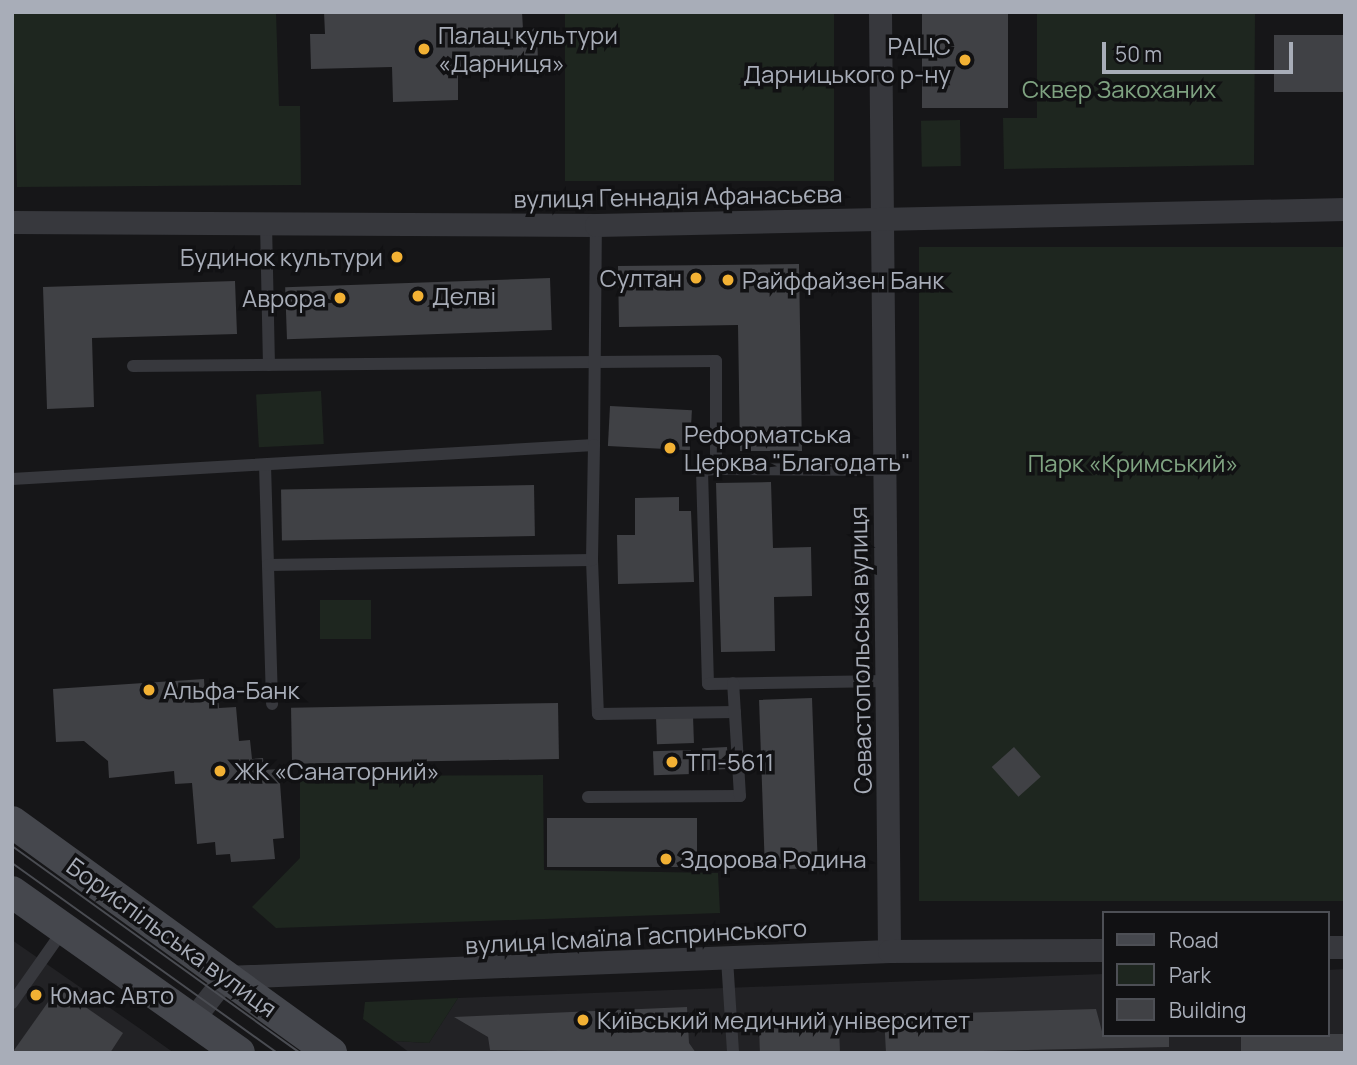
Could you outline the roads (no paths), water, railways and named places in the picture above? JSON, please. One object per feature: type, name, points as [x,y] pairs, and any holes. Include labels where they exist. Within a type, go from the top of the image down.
[{"type":"main road","name":"Бориспільська вулиця","points":[[12,822],[331,1053]]},
{"type":"main road","points":[[12,892],[239,1053]]},
{"type":"street","name":"Севастопольська вулиця","points":[[880,12],[889,951]]},
{"type":"street","name":"вулиця Геннадія Афанасьєва","points":[[12,222],[596,225],[1345,209]]},
{"type":"street","name":"вулиця Ісмаїла Гаспринського","points":[[226,977],[889,951],[1102,950]]},
{"type":"street","points":[[192,1020],[226,977]]},
{"type":"lane","points":[[266,223],[269,365]]},
{"type":"lane","points":[[596,225],[592,560],[598,714],[735,712]]},
{"type":"lane","points":[[133,366],[716,361],[716,469]]},
{"type":"lane","points":[[12,479],[594,445]]},
{"type":"lane","points":[[265,465],[272,704]]},
{"type":"lane","points":[[884,471],[702,470],[708,684],[887,681]]},
{"type":"lane","points":[[268,565],[592,560]]},
{"type":"lane","points":[[588,797],[740,796],[733,683]]},
{"type":"lane","points":[[12,1003],[64,929]]},
{"type":"lane","points":[[727,959],[733,1053]]},
{"type":"tram line","points":[[12,846],[300,1053]]},
{"type":"tram line","points":[[12,863],[277,1053]]},
{"type":"place","name":"Палац культури «Дарниця»","points":[[424,49]]},
{"type":"place","name":"РАЦС Дарницького р-ну","points":[[965,60]]},
{"type":"place","name":"Будинок культури","points":[[397,257]]},
{"type":"place","name":"Султан","points":[[696,278]]},
{"type":"place","name":"Райффайзен Банк","points":[[728,280]]},
{"type":"place","name":"Делві","points":[[418,296]]},
{"type":"place","name":"Аврора","points":[[340,298]]},
{"type":"place","name":"Реформатська Церква \"Благодать\"","points":[[670,448]]},
{"type":"place","name":"Альфа-Банк","points":[[149,690]]},
{"type":"place","name":"ТП-5611","points":[[672,762]]},
{"type":"place","name":"ЖК «Санаторний»","points":[[220,771]]},
{"type":"place","name":"Здорова Родина","points":[[666,859]]},
{"type":"place","name":"Юмас Авто","points":[[36,995]]},
{"type":"place","name":"Київський медичний університет","points":[[583,1020]]},
{"type":"park label","name":"Сквер Закоханих","points":[[1119,89]]},
{"type":"park label","name":"Парк «Кримський»","points":[[1133,463]]}]
